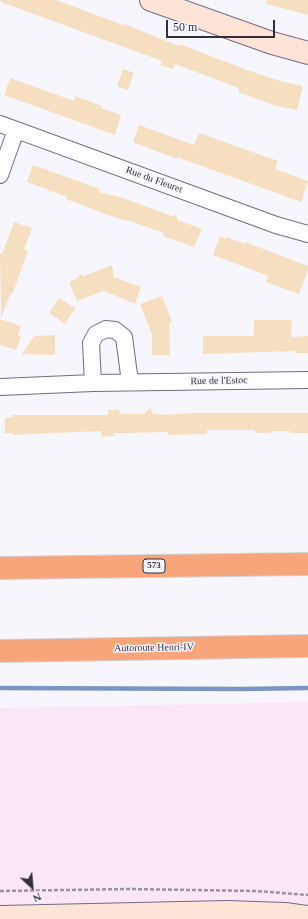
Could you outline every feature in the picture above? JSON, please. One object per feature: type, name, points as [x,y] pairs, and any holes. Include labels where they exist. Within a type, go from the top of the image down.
[{"type":"highway","name":"573","points":[[0,568],[308,564]]},
{"type":"highway","name":"Autoroute Henri-IV","points":[[0,651],[261,648],[308,646]]},
{"type":"street","points":[[151,0],[272,43],[308,53]]},
{"type":"street","name":"Rue du Fleuret","points":[[0,124],[276,225],[308,234]]},
{"type":"street","points":[[0,175],[16,130]]},
{"type":"street","points":[[93,383],[91,343],[96,334],[106,329],[115,330],[124,337],[130,382]]},
{"type":"street","name":"Rue de l'Estoc","points":[[0,387],[130,382],[308,380]]},
{"type":"street","points":[[0,918],[227,912],[285,914],[308,917]]},
{"type":"path","points":[[0,891],[138,889],[256,891],[308,895]]},
{"type":"shaded area","points":[[308,702],[308,919],[0,919],[0,708]]},
{"type":"building","points":[[1,0],[56,0],[123,25],[124,24],[179,46],[180,44],[247,70],[280,81],[303,86],[297,110],[274,105],[238,92],[239,88],[175,64],[173,69],[160,65],[162,61],[1,2]]},
{"type":"building","points":[[267,0],[308,0],[308,15],[266,4]]},
{"type":"building","points":[[123,69],[134,73],[128,90],[117,86]]},
{"type":"building","points":[[10,78],[74,101],[75,96],[121,115],[115,135],[4,95]]},
{"type":"building","points":[[139,125],[194,145],[199,133],[278,161],[275,169],[308,181],[301,202],[177,157],[177,159],[133,142]]},
{"type":"building","points":[[33,165],[100,189],[99,192],[123,198],[172,216],[176,215],[178,220],[202,229],[194,247],[163,236],[164,233],[108,215],[66,199],[67,197],[27,182]]},
{"type":"building","points":[[14,222],[32,228],[24,249],[28,251],[13,293],[11,293],[1,318],[0,253],[2,254]]},
{"type":"building","points":[[220,237],[226,239],[227,237],[245,244],[245,242],[308,266],[308,270],[299,294],[266,282],[268,276],[213,255]]},
{"type":"building","points":[[112,265],[114,277],[141,287],[135,304],[104,291],[77,301],[69,282],[78,278],[80,274],[84,276]]},
{"type":"building","points":[[162,296],[172,322],[169,323],[170,355],[152,355],[152,335],[140,304]]},
{"type":"building","points":[[59,298],[75,308],[65,324],[49,313]]},
{"type":"building","points":[[0,319],[21,326],[18,336],[21,336],[16,350],[0,345]]},
{"type":"building","points":[[254,320],[292,320],[291,337],[308,336],[308,353],[295,353],[295,351],[203,354],[203,336],[254,336]]},
{"type":"building","points":[[55,335],[55,355],[22,354],[34,336]]},
{"type":"building","points":[[150,408],[153,414],[162,415],[191,413],[308,413],[308,433],[271,431],[270,433],[255,433],[255,430],[207,430],[207,434],[168,435],[168,432],[114,433],[114,436],[102,437],[101,431],[13,435],[13,433],[5,433],[5,418],[13,417],[13,415],[108,415],[108,410],[119,410],[120,414],[144,414]]},
{"type":"waterway","points":[[0,688],[308,688]]}]
